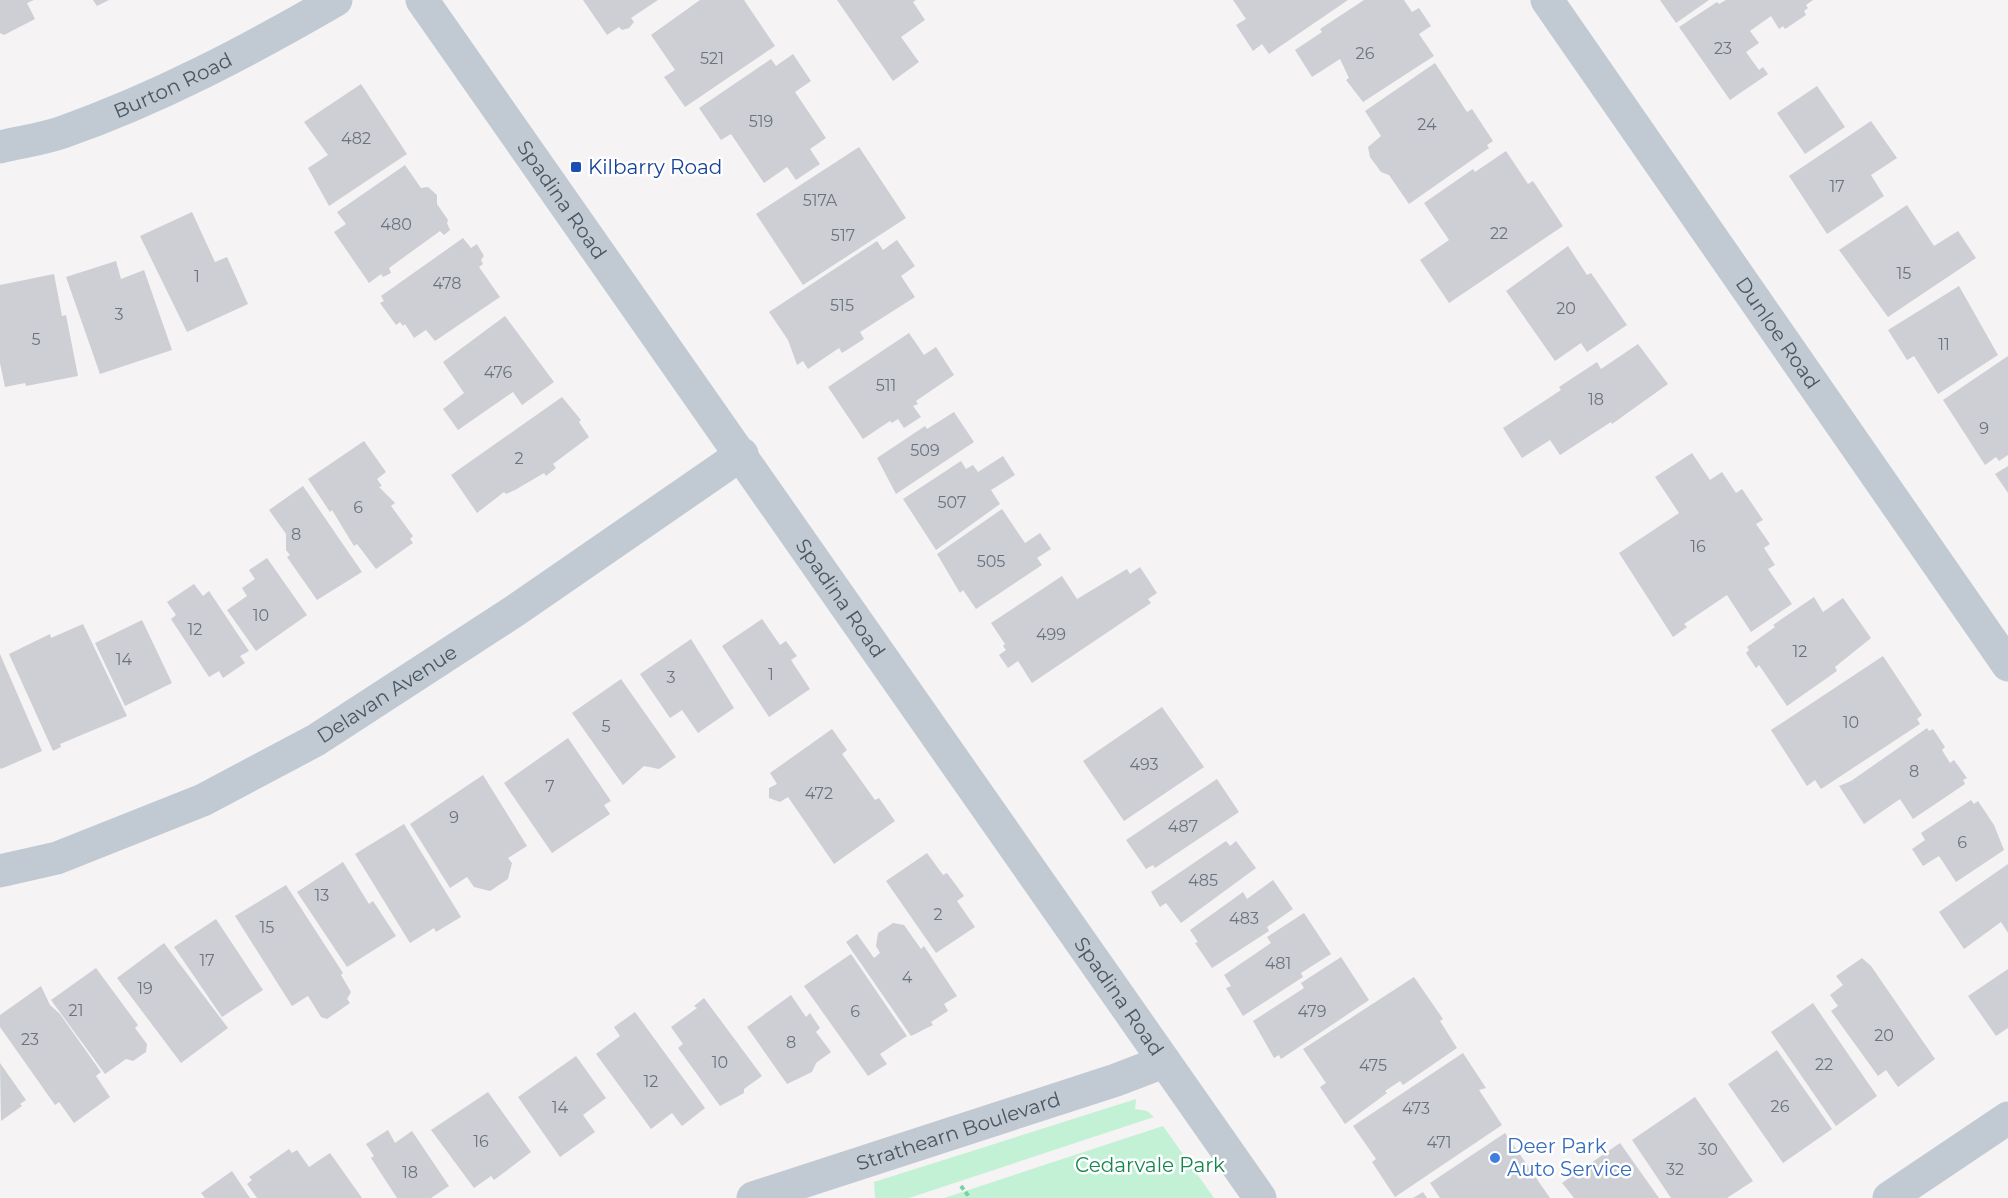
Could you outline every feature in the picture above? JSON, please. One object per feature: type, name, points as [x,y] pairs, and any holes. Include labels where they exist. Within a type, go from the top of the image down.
[{"type":"street","name":"Burton Road","points":[[0,147],[61,133],[177,86],[245,52],[336,0]]},
{"type":"street","name":"Spadina Road","points":[[423,0],[1260,1198]]},
{"type":"street","name":"Dunloe Road","points":[[1547,0],[2008,665]]},
{"type":"street","name":"Delavan Avenue","points":[[0,871],[57,858],[203,800],[316,740],[516,610],[742,454]]},
{"type":"street","name":"Strathearn Boulevard","points":[[753,1198],[1116,1080],[1163,1062]]},
{"type":"street","points":[[1889,1198],[2008,1118]]},
{"type":"path","points":[[961,1186],[970,1198]]},
{"type":"green space","points":[[1136,1099],[1135,1109],[1147,1111],[1154,1117],[909,1198],[875,1198],[874,1182]]},
{"type":"green space","name":"Cedarvale Park","points":[[1163,1126],[1214,1198],[944,1198]]},
{"type":"building","points":[[0,0],[34,0],[27,3],[35,19],[4,35],[0,33]]},
{"type":"building","points":[[93,0],[109,0],[97,6]]},
{"type":"building","points":[[583,0],[658,0],[631,18],[634,22],[629,28],[622,30],[619,27],[607,35]]},
{"type":"building","points":[[700,0],[744,0],[775,46],[685,107],[664,77],[675,70],[651,35]]},
{"type":"building","points":[[837,0],[916,0],[913,2],[925,20],[901,37],[919,62],[893,81]]},
{"type":"building","points":[[1233,0],[1348,0],[1269,54],[1262,44],[1253,51],[1236,25],[1246,19]]},
{"type":"building","points":[[1364,0],[1404,0],[1412,12],[1419,8],[1431,26],[1419,34],[1434,56],[1363,102],[1346,80],[1349,78],[1340,59],[1312,77],[1295,50],[1322,32],[1320,29]]},
{"type":"building","points":[[1660,0],[1709,0],[1676,23]]},
{"type":"building","points":[[1726,0],[1813,0],[1806,5],[1808,8],[1804,11],[1806,15],[1785,29],[1783,26],[1779,29],[1771,16],[1750,31],[1759,43],[1746,52],[1759,70],[1763,67],[1768,74],[1730,100],[1679,27],[1717,2],[1719,4]]},
{"type":"building","points":[[793,54],[811,81],[795,92],[826,138],[810,149],[820,164],[796,180],[787,167],[764,183],[731,134],[721,140],[699,108],[771,59],[776,66]]},
{"type":"building","points":[[1435,63],[1467,112],[1472,109],[1493,141],[1487,145],[1489,148],[1409,204],[1389,175],[1381,172],[1370,157],[1368,147],[1381,136],[1365,111]]},
{"type":"building","points":[[361,84],[407,154],[329,206],[308,168],[328,155],[304,122]]},
{"type":"building","points":[[1817,86],[1845,127],[1805,154],[1777,113]]},
{"type":"building","points":[[1871,121],[1897,158],[1871,175],[1884,196],[1827,234],[1789,176]]},
{"type":"building","points":[[859,147],[906,218],[803,285],[756,214]]},
{"type":"building","points":[[1506,151],[1528,184],[1533,181],[1563,226],[1449,303],[1420,260],[1449,240],[1424,203],[1473,169],[1475,172]]},
{"type":"building","points":[[405,165],[421,188],[428,187],[437,195],[437,204],[448,220],[450,230],[444,235],[440,231],[389,268],[391,273],[383,277],[381,274],[369,283],[334,232],[346,224],[337,212]]},
{"type":"building","points":[[1907,205],[1934,246],[1958,231],[1976,258],[1888,317],[1839,250]]},
{"type":"building","points":[[192,212],[215,262],[227,257],[248,304],[187,332],[140,236]]},
{"type":"building","points":[[463,238],[471,248],[477,244],[484,256],[481,260],[483,264],[479,267],[500,297],[435,341],[426,330],[414,338],[405,324],[403,326],[400,322],[396,325],[380,303],[384,301],[381,296]]},
{"type":"building","points":[[897,240],[915,266],[901,276],[915,297],[860,332],[864,339],[842,353],[839,348],[808,369],[803,361],[797,365],[788,340],[769,312],[877,241],[883,250]]},
{"type":"building","points":[[1568,246],[1587,275],[1591,273],[1627,325],[1587,352],[1581,343],[1555,361],[1506,291]]},
{"type":"building","points":[[116,261],[121,279],[144,270],[172,350],[100,374],[66,277]]},
{"type":"building","points":[[54,274],[62,316],[66,315],[78,376],[26,386],[25,383],[5,387],[0,363],[0,285]]},
{"type":"building","points":[[1959,286],[1998,355],[1938,394],[1914,356],[1907,360],[1888,330]]},
{"type":"building","points":[[505,316],[554,382],[522,405],[513,392],[458,430],[443,409],[464,393],[443,362]]},
{"type":"building","points":[[909,333],[924,355],[936,347],[954,375],[916,401],[918,404],[913,406],[921,417],[904,428],[898,419],[892,423],[890,421],[863,439],[828,387]]},
{"type":"building","points":[[1638,344],[1668,384],[1612,424],[1611,422],[1560,455],[1550,440],[1522,458],[1503,428],[1561,390],[1559,387],[1597,362],[1601,369]]},
{"type":"building","points":[[2008,356],[2008,455],[1999,461],[1996,457],[1985,465],[1943,400]]},
{"type":"building","points":[[562,397],[581,420],[579,422],[589,437],[553,464],[556,468],[546,476],[544,473],[515,490],[506,494],[504,492],[477,513],[451,475]]},
{"type":"building","points":[[954,412],[974,442],[896,494],[877,458],[925,426],[927,429]]},
{"type":"building","points":[[364,441],[386,472],[377,479],[382,486],[379,487],[395,503],[391,506],[413,536],[410,539],[413,543],[376,569],[357,544],[354,546],[332,510],[330,512],[308,479]]},
{"type":"building","points":[[1692,453],[1710,480],[1722,472],[1736,493],[1742,489],[1763,520],[1756,524],[1770,544],[1764,548],[1775,565],[1768,569],[1792,604],[1751,632],[1727,595],[1684,624],[1687,627],[1673,637],[1619,553],[1679,513],[1655,477]]},
{"type":"building","points":[[1003,456],[1015,475],[991,490],[1000,504],[936,550],[903,499],[961,461],[966,469],[973,465],[978,472]]},
{"type":"building","points":[[2008,466],[2008,493],[1995,474]]},
{"type":"building","points":[[303,486],[362,572],[317,600],[287,557],[290,555],[286,550],[286,534],[269,510]]},
{"type":"building","points":[[1002,509],[1025,543],[1040,533],[1051,549],[1037,558],[1042,565],[976,609],[963,590],[960,593],[937,554]]},
{"type":"building","points":[[267,558],[307,615],[256,651],[227,610],[247,596],[242,588],[255,579],[249,570]]},
{"type":"building","points":[[1140,567],[1157,593],[1148,599],[1151,603],[1032,683],[1018,661],[1008,668],[999,655],[1006,650],[1003,646],[1005,644],[991,623],[1062,576],[1077,599],[1127,569],[1130,574]]},
{"type":"building","points":[[194,584],[203,596],[209,591],[249,651],[240,656],[245,663],[223,678],[219,671],[209,677],[171,619],[176,615],[167,602]]},
{"type":"building","points":[[1814,597],[1823,612],[1843,598],[1871,638],[1835,667],[1837,671],[1787,706],[1759,665],[1756,668],[1746,653],[1749,650],[1747,647],[1775,627],[1773,625]]},
{"type":"building","points":[[762,619],[780,645],[786,641],[797,656],[791,660],[810,689],[769,717],[722,646]]},
{"type":"building","points":[[142,620],[172,683],[125,706],[95,643]]},
{"type":"building","points":[[83,624],[127,716],[60,744],[61,747],[53,751],[9,654],[50,634],[51,638]]},
{"type":"building","points":[[691,639],[734,708],[698,733],[682,710],[670,718],[640,674]]},
{"type":"building","points":[[0,654],[42,751],[1,769],[0,767]]},
{"type":"building","points":[[1883,656],[1922,715],[1917,719],[1920,724],[1821,789],[1815,780],[1807,786],[1771,730]]},
{"type":"building","points":[[621,679],[676,757],[659,769],[644,766],[623,785],[572,713]]},
{"type":"building","points":[[1162,707],[1204,767],[1124,821],[1083,761]]},
{"type":"building","points":[[1927,728],[1929,731],[1933,729],[1945,747],[1942,750],[1950,763],[1954,760],[1967,778],[1963,780],[1965,784],[1913,819],[1900,799],[1864,824],[1839,786],[1851,781]]},
{"type":"building","points":[[832,729],[847,750],[842,754],[875,800],[879,798],[895,821],[834,864],[788,797],[780,802],[769,798],[769,788],[777,784],[770,773]]},
{"type":"building","points":[[568,738],[611,801],[604,805],[610,814],[552,853],[504,783]]},
{"type":"building","points":[[483,775],[527,846],[508,858],[512,863],[508,879],[490,891],[474,887],[467,877],[450,888],[410,824]]},
{"type":"building","points":[[1217,779],[1239,812],[1155,868],[1153,865],[1146,869],[1126,840]]},
{"type":"building","points":[[1971,800],[1974,804],[1978,801],[1994,825],[2004,850],[1956,882],[1939,856],[1923,866],[1912,849],[1925,840],[1921,833]]},
{"type":"building","points":[[404,824],[461,917],[436,932],[434,928],[410,943],[355,854]]},
{"type":"building","points":[[1226,841],[1230,846],[1236,841],[1256,868],[1181,923],[1166,903],[1160,907],[1151,892]]},
{"type":"building","points":[[927,853],[943,875],[947,873],[964,896],[957,901],[975,927],[936,953],[886,881]]},
{"type":"building","points":[[343,862],[369,904],[373,901],[396,936],[347,967],[297,892]]},
{"type":"building","points":[[2008,864],[2008,933],[2001,922],[1964,949],[1939,912]]},
{"type":"building","points":[[1273,880],[1293,909],[1267,927],[1269,931],[1212,968],[1195,943],[1198,942],[1190,930],[1243,892],[1247,899]]},
{"type":"building","points":[[286,885],[343,973],[341,975],[351,992],[347,999],[350,1003],[327,1019],[321,1017],[308,996],[292,1006],[235,916]]},
{"type":"building","points":[[1304,913],[1331,954],[1301,973],[1303,977],[1243,1016],[1226,988],[1231,986],[1224,975],[1271,943],[1267,937]]},
{"type":"building","points":[[216,919],[263,990],[222,1017],[174,947]]},
{"type":"building","points":[[893,923],[904,925],[921,949],[924,946],[957,996],[944,1004],[948,1011],[931,1022],[933,1025],[911,1036],[846,942],[857,934],[874,958],[880,953],[876,946],[878,933]]},
{"type":"building","points":[[164,943],[228,1028],[181,1063],[117,978]]},
{"type":"building","points":[[851,954],[907,1036],[880,1054],[887,1064],[868,1076],[804,986]]},
{"type":"building","points":[[1341,957],[1369,1000],[1281,1059],[1279,1055],[1274,1058],[1253,1021],[1304,988],[1301,983]]},
{"type":"building","points":[[1862,958],[1871,966],[1935,1059],[1898,1087],[1886,1070],[1878,1076],[1831,1011],[1838,1006],[1830,995],[1843,985],[1836,976]]},
{"type":"building","points":[[96,968],[138,1025],[135,1028],[147,1044],[146,1052],[133,1061],[126,1059],[105,1074],[51,1000]]},
{"type":"building","points":[[2008,969],[2008,1028],[1996,1036],[1968,996]]},
{"type":"building","points":[[1414,977],[1443,1019],[1440,1021],[1457,1048],[1403,1085],[1400,1081],[1385,1091],[1387,1093],[1345,1124],[1320,1087],[1326,1083],[1303,1049]]},
{"type":"building","points":[[41,986],[50,1005],[60,1014],[101,1072],[96,1076],[110,1097],[74,1123],[59,1102],[55,1105],[0,1027],[0,1015]]},
{"type":"building","points":[[791,995],[806,1017],[810,1013],[820,1028],[816,1032],[831,1052],[816,1063],[812,1072],[787,1084],[747,1027]]},
{"type":"building","points":[[704,998],[762,1076],[744,1089],[744,1093],[720,1106],[678,1048],[683,1044],[671,1027],[697,1008],[694,1006]]},
{"type":"building","points":[[1813,1003],[1877,1096],[1836,1126],[1771,1032]]},
{"type":"building","points":[[635,1012],[705,1108],[682,1126],[672,1113],[651,1129],[596,1054],[620,1036],[614,1027]]},
{"type":"building","points":[[1777,1050],[1832,1129],[1783,1163],[1728,1084]]},
{"type":"building","points":[[1463,1053],[1486,1088],[1479,1090],[1502,1125],[1395,1197],[1372,1162],[1376,1159],[1353,1126]]},
{"type":"building","points":[[576,1056],[606,1098],[583,1115],[595,1132],[560,1157],[518,1097]]},
{"type":"building","points":[[0,1063],[26,1100],[20,1104],[22,1106],[1,1121]]},
{"type":"building","points":[[488,1092],[531,1152],[494,1180],[491,1176],[474,1188],[431,1130]]},
{"type":"building","points":[[1695,1097],[1753,1181],[1727,1198],[1671,1198],[1632,1140]]},
{"type":"building","points":[[388,1130],[395,1143],[412,1131],[449,1186],[431,1198],[397,1198],[371,1158],[374,1156],[366,1144]]},
{"type":"building","name":"Deer Park Auto Service","points":[[1505,1133],[1550,1198],[1440,1198],[1430,1183]]},
{"type":"building","points":[[1620,1143],[1659,1198],[1574,1198],[1562,1183]]},
{"type":"building","points":[[289,1149],[292,1153],[297,1150],[309,1167],[330,1153],[362,1198],[257,1198],[247,1184],[252,1180],[249,1177]]},
{"type":"building","points":[[232,1171],[250,1198],[205,1198],[201,1193]]},
{"type":"building","points":[[1423,1192],[1427,1198],[1413,1198]]},
{"type":"place","name":"Kilbarry Road","points":[[576,167]]},
{"type":"place","name":"Deer Park Auto Service","points":[[1495,1158]]}]
